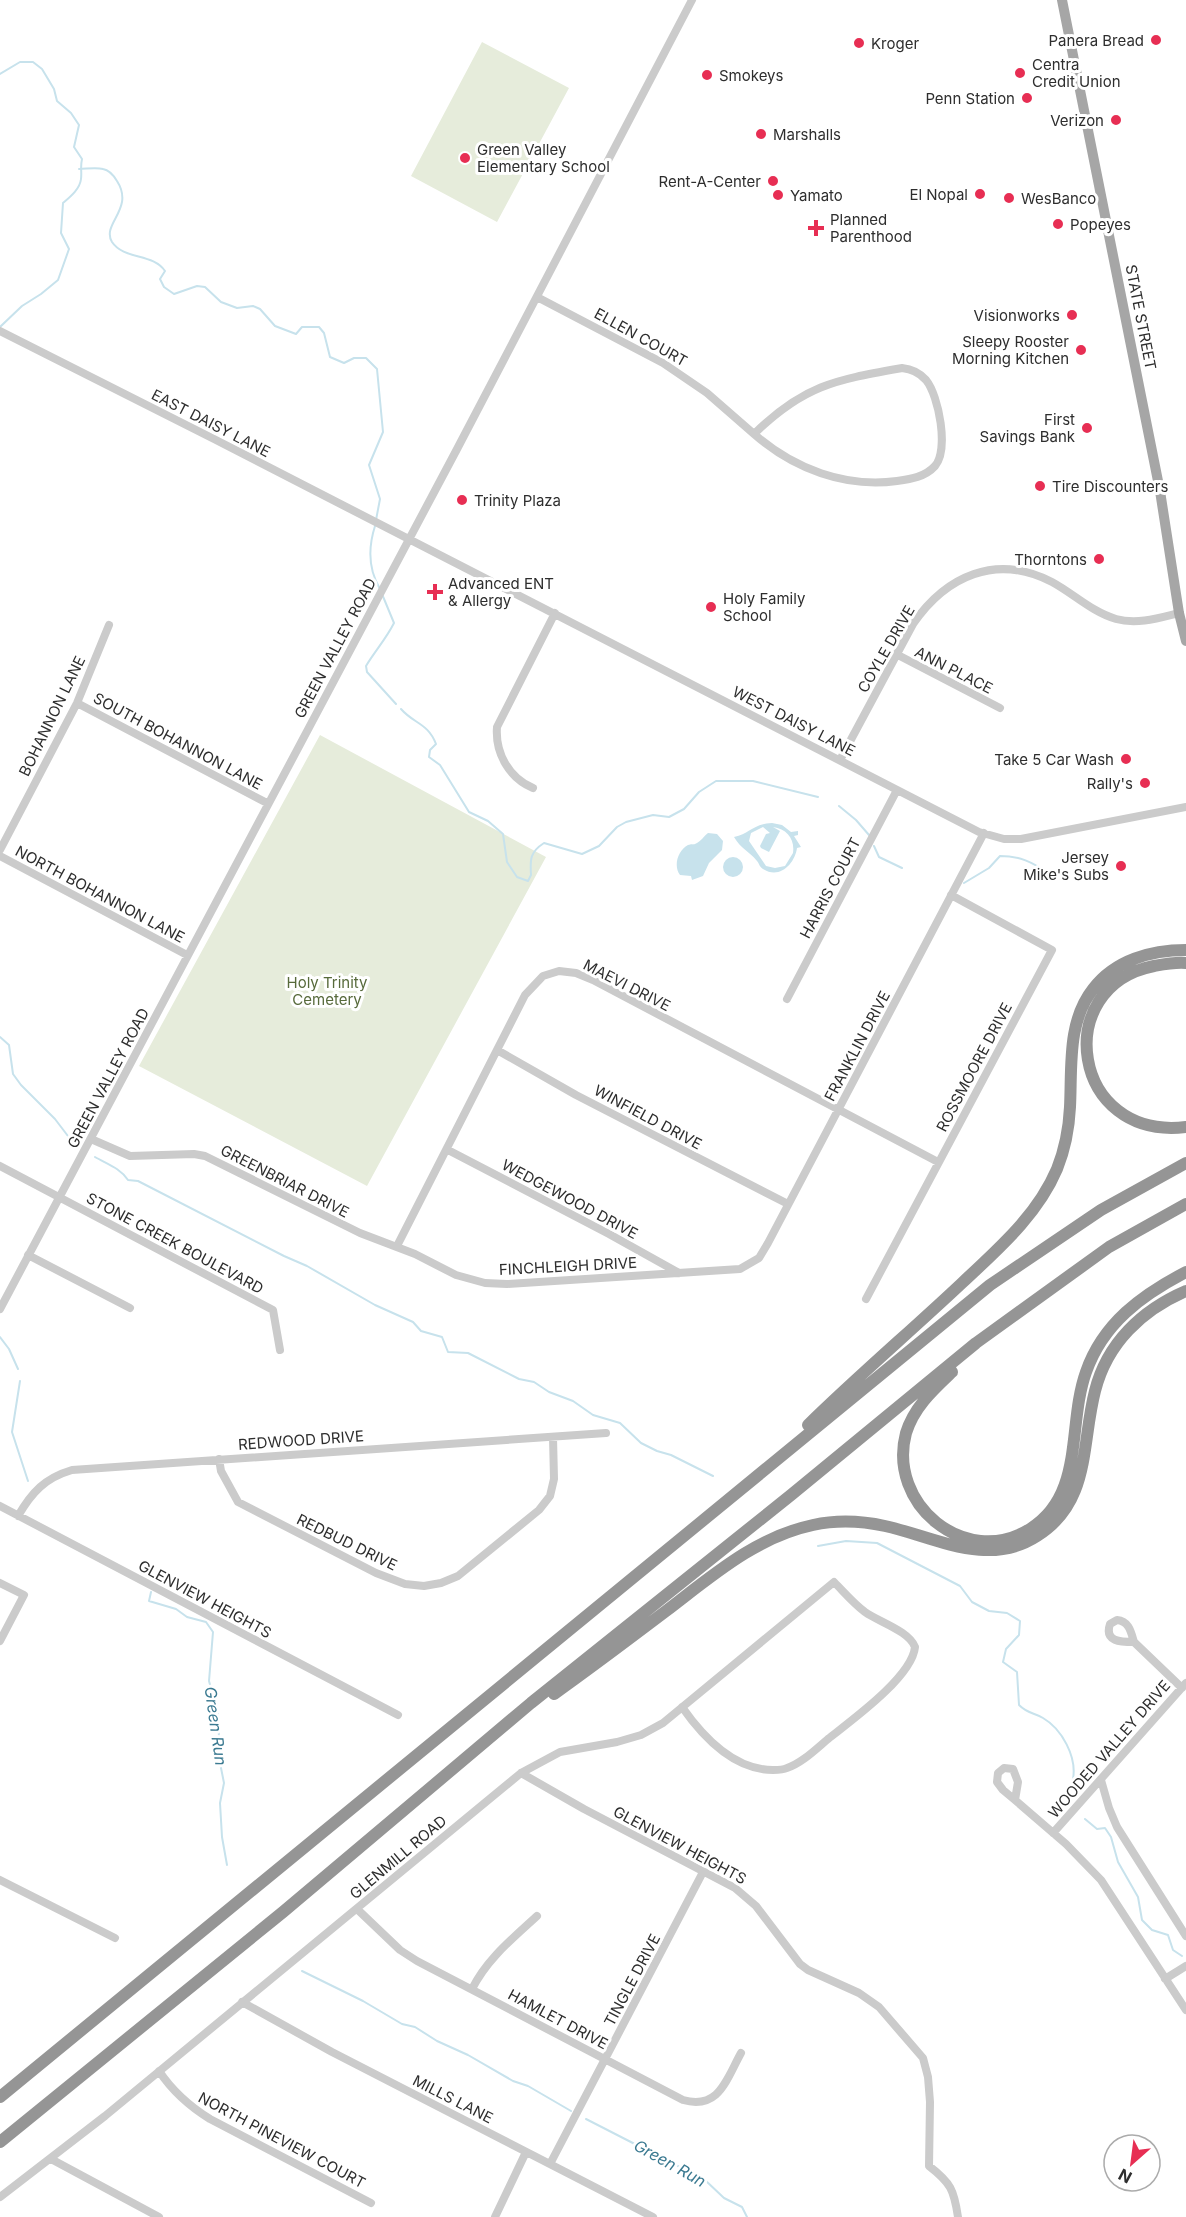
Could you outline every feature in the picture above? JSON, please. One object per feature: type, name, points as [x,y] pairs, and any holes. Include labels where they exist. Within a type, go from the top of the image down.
[{"type":"highway","points":[[750,1481],[819,1414],[890,1352],[1023,1223],[1048,1187],[1064,1149],[1070,1110],[1074,1036],[1084,1003],[1092,989],[1116,967],[1146,955],[1183,950]]},
{"type":"highway","points":[[1186,963],[1162,964],[1131,973],[1118,981],[1096,1007],[1090,1023],[1087,1055],[1096,1086],[1118,1111],[1148,1126],[1186,1127]]},
{"type":"highway","points":[[1162,964],[1186,969]]},
{"type":"highway","points":[[0,2097],[990,1285],[1091,1216],[1186,1162]]},
{"type":"highway","points":[[0,2142],[283,1912],[474,1751],[976,1343],[1109,1247],[1186,1204]]},
{"type":"highway","points":[[1022,1309],[923,1400],[906,1434],[903,1452],[904,1470],[910,1488],[930,1518],[944,1529],[960,1537],[978,1540],[1013,1537],[1029,1530],[1054,1508],[1068,1478],[1081,1388],[1094,1354],[1103,1338],[1126,1311],[1155,1289],[1186,1272]]},
{"type":"highway","points":[[474,1751],[592,1667],[726,1565],[769,1539],[815,1525],[838,1522],[862,1522],[885,1526],[948,1544],[985,1551],[1012,1548],[1036,1538],[1050,1528],[1063,1514],[1072,1499],[1083,1464],[1095,1389],[1109,1356],[1141,1317],[1186,1291]]},
{"type":"main road","name":"STATE STREET","points":[[1062,0],[1160,491],[1179,613],[1186,641]]},
{"type":"street","name":"GREEN VALLEY ROAD","points":[[0,1309],[692,0]]},
{"type":"street","name":"ELLEN COURT","points":[[537,297],[663,363],[707,393],[754,434],[800,465],[844,480],[867,483],[920,476],[935,466],[942,452],[940,423],[930,386],[919,373],[902,368],[848,378],[814,388],[780,410],[754,434]]},
{"type":"street","name":"EAST DAISY LANE","points":[[3,333],[408,540]]},
{"type":"street","name":"WEST DAISY LANE","points":[[408,540],[984,833],[1004,839],[1021,839],[1186,807]]},
{"type":"street","name":"COYLE DRIVE","points":[[840,760],[896,654],[926,606],[951,584],[980,573],[1008,570],[1035,575],[1052,582],[1091,608],[1117,619],[1140,621],[1179,613]]},
{"type":"street","points":[[533,788],[520,782],[510,772],[498,746],[497,727],[555,614]]},
{"type":"street","name":"BOHANNON LANE","points":[[0,850],[77,703],[109,625]]},
{"type":"street","name":"ANN PLACE","points":[[896,654],[1000,708]]},
{"type":"street","name":"SOUTH BOHANNON LANE","points":[[77,703],[267,803]]},
{"type":"street","name":"HARRIS COURT","points":[[788,999],[897,790]]},
{"type":"street","name":"FRANKLIN DRIVE","points":[[747,1267],[759,1258],[984,833]]},
{"type":"street","name":"NORTH BOHANNON LANE","points":[[0,856],[187,955]]},
{"type":"street","name":"ROSSMOORE DRIVE","points":[[866,1299],[1052,950],[951,895]]},
{"type":"street","name":"MAEVI DRIVE","points":[[397,1246],[448,1150],[516,1010],[531,987],[543,976],[551,973],[567,971],[593,980],[938,1162]]},
{"type":"street","name":"WINFIELD DRIVE","points":[[497,1050],[576,1095],[788,1204]]},
{"type":"street","name":"GREENBRIAR DRIVE","points":[[91,1139],[130,1156],[183,1154],[205,1156],[350,1228],[397,1246]]},
{"type":"street","name":"WEDGEWOOD DRIVE","points":[[448,1150],[609,1233],[680,1273]]},
{"type":"street","points":[[0,1166],[60,1197]]},
{"type":"street","name":"STONE CREEK BOULEVARD","points":[[60,1197],[273,1310],[280,1350]]},
{"type":"street","name":"FINCHLEIGH DRIVE","points":[[397,1246],[456,1275],[485,1283],[507,1284],[747,1267]]},
{"type":"street","points":[[28,1255],[130,1308]]},
{"type":"street","name":"REDWOOD DRIVE","points":[[18,1516],[30,1496],[40,1486],[54,1476],[72,1470],[606,1433]]},
{"type":"street","name":"REDBUD DRIVE","points":[[219,1459],[220,1470],[238,1502],[376,1573],[405,1584],[424,1586],[450,1580],[466,1571],[545,1503],[553,1488],[553,1437]]},
{"type":"street","name":"GLENVIEW HEIGHTS","points":[[0,1506],[398,1715]]},
{"type":"street","name":"GLENMILL ROAD","points":[[0,2197],[51,2159],[521,1773],[560,1752],[617,1742],[641,1735],[663,1723],[682,1707],[834,1582],[867,1614],[909,1638],[915,1647],[912,1658],[903,1672],[883,1693],[793,1766],[785,1769],[765,1769],[745,1764],[726,1753],[710,1741],[682,1707]]},
{"type":"street","points":[[0,1583],[24,1595],[0,1641]]},
{"type":"street","points":[[1134,1642],[1184,1685]]},
{"type":"street","name":"WOODED VALLEY DRIVE","points":[[1053,1833],[1184,1685]]},
{"type":"street","name":"GLENVIEW HEIGHTS","points":[[521,1773],[567,1800],[735,1888],[756,1906],[792,1956],[808,1970],[840,1983],[879,2007],[923,2058],[928,2077],[930,2102],[929,2166],[947,2182],[954,2193],[958,2217]]},
{"type":"street","points":[[1101,1780],[1109,1808],[1118,1827],[1186,1936]]},
{"type":"street","points":[[1015,1800],[1101,1880],[1186,2010]]},
{"type":"street","name":"TINGLE DRIVE","points":[[550,2164],[704,1872]]},
{"type":"street","points":[[0,1880],[115,1938]]},
{"type":"street","name":"HAMLET DRIVE","points":[[357,1908],[400,1950],[683,2100],[698,2103],[711,2099],[717,2094],[741,2053]]},
{"type":"street","points":[[472,1989],[498,1951],[537,1916]]},
{"type":"street","points":[[1166,1978],[1186,1966]]},
{"type":"street","name":"MILLS LANE","points":[[242,2002],[312,2042],[653,2217]]},
{"type":"street","name":"NORTH PINEVIEW COURT","points":[[159,2071],[174,2091],[202,2114],[371,2203]]},
{"type":"street","points":[[495,2217],[526,2152]]},
{"type":"street","points":[[51,2159],[159,2217]]},
{"type":"green space","points":[[482,42],[569,88],[497,222],[411,176]]},
{"type":"green space","name":"Holy Trinity Cemetery","points":[[320,735],[546,857],[367,1186],[139,1066]]},
{"type":"water","points":[[765,824],[782,825],[791,832],[798,831],[798,835],[794,836],[801,847],[797,848],[790,864],[781,871],[769,872],[763,869],[734,837]],"holes":[[[763,827],[770,833],[766,834],[760,846],[769,852],[780,831],[773,827],[786,832],[793,843],[793,853],[785,866],[775,868],[766,866],[749,841],[751,833]]]},
{"type":"water","points":[[708,833],[717,834],[723,841],[722,850],[709,863],[703,876],[692,880],[691,876],[680,875],[677,863],[684,847],[698,842]]},
{"type":"water","points":[[733,857],[740,860],[743,867],[740,874],[733,877],[726,874],[723,867],[726,860]]},
{"type":"waterway","points":[[0,74],[20,62],[33,62],[42,69],[54,89],[57,101],[71,113],[79,125],[74,147],[82,159],[79,186],[63,203],[61,233],[69,249],[58,280],[22,306],[0,327]]},
{"type":"waterway","points":[[79,169],[103,169],[114,177],[122,191],[122,200],[111,229],[112,242],[124,252],[160,265],[165,271],[160,279],[164,287],[174,294],[197,286],[205,287],[221,302],[237,308],[253,306],[260,309],[275,326],[296,334],[302,327],[319,327],[324,333],[330,357],[344,363],[354,358],[366,358],[377,369],[383,432],[369,465],[380,499],[376,520]]},
{"type":"waterway","points":[[375,526],[370,558],[373,574],[380,589]]},
{"type":"waterway","points":[[382,594],[394,623],[366,666],[367,672],[396,704]]},
{"type":"waterway","points":[[401,709],[433,737],[436,744],[430,750],[429,757],[440,765],[469,812],[488,821],[503,834],[507,862],[517,877],[528,881],[531,875],[532,856],[544,843],[582,854],[599,846],[617,827],[626,822],[653,815],[669,817],[684,809],[699,792],[716,781],[753,781],[818,797]]},
{"type":"waterway","points":[[839,806],[869,835]]},
{"type":"waterway","points":[[874,846],[879,857],[902,868]]},
{"type":"waterway","points":[[964,883],[989,868],[1000,856],[1026,860],[1048,873]]},
{"type":"waterway","points":[[0,1037],[9,1045],[13,1074],[55,1119],[74,1144]]},
{"type":"waterway","points":[[95,1157],[117,1169],[128,1180],[138,1181],[307,1266],[375,1305],[413,1322],[421,1331],[442,1337],[448,1352],[468,1353],[519,1379],[534,1382],[549,1392],[573,1401],[593,1415],[620,1423],[641,1443],[713,1476]]},
{"type":"waterway","name":"Green Run","points":[[0,1337],[9,1349],[18,1369]]},
{"type":"waterway","name":"Green Run","points":[[20,1381],[12,1432],[28,1481]]},
{"type":"waterway","points":[[818,1546],[846,1541],[877,1543],[960,1586],[972,1602],[989,1611],[1007,1613],[1020,1621],[1019,1635],[1006,1649],[1003,1662],[1017,1672],[1019,1705],[1050,1723],[1067,1744],[1074,1771],[1067,1801]]},
{"type":"waterway","name":"Green Run","points":[[151,1592],[149,1601],[176,1609],[187,1617],[206,1622],[213,1632],[209,1681],[218,1714],[220,1763],[224,1783],[220,1803],[222,1837],[227,1865]]},
{"type":"waterway","points":[[1085,1819],[1097,1829],[1105,1828],[1111,1837],[1118,1862],[1138,1897],[1142,1920],[1152,1930],[1168,1935],[1173,1950],[1182,1956]]},
{"type":"waterway","name":"Green Run","points":[[302,1971],[363,2001],[402,2024],[415,2027],[437,2041],[468,2055],[513,2081],[528,2086],[571,2111]]},
{"type":"waterway","name":"Green Run","points":[[586,2119],[705,2180],[724,2198],[742,2207],[747,2217]]},
{"type":"place","name":"Panera Bread","points":[[1156,40]]},
{"type":"place","name":"Kroger","points":[[859,43]]},
{"type":"place","name":"Centra Credit Union","points":[[1020,73]]},
{"type":"place","name":"Smokeys","points":[[707,75]]},
{"type":"place","name":"Penn Station","points":[[1027,98]]},
{"type":"place","name":"Verizon","points":[[1116,120]]},
{"type":"place","name":"Marshalls","points":[[761,134]]},
{"type":"place","name":"Green Valley Elementary School","points":[[465,158]]},
{"type":"place","name":"Rent-A-Center","points":[[773,181]]},
{"type":"place","name":"El Nopal","points":[[980,194]]},
{"type":"place","name":"Yamato","points":[[778,195]]},
{"type":"place","name":"WesBanco","points":[[1009,198]]},
{"type":"place","name":"Popeyes","points":[[1058,224]]},
{"type":"place","name":"Planned Parenthood","points":[[816,228]]},
{"type":"place","name":"Visionworks","points":[[1072,315]]},
{"type":"place","name":"Sleepy Rooster Morning Kitchen","points":[[1081,350]]},
{"type":"place","name":"First Savings Bank","points":[[1087,428]]},
{"type":"place","name":"Tire Discounters","points":[[1040,486]]},
{"type":"place","name":"Trinity Plaza","points":[[462,500]]},
{"type":"place","name":"Thorntons","points":[[1099,559]]},
{"type":"place","name":"Advanced ENT & Allergy","points":[[435,592]]},
{"type":"place","name":"Holy Family School","points":[[711,607]]},
{"type":"place","name":"Take 5 Car Wash","points":[[1126,759]]},
{"type":"place","name":"Rally's","points":[[1145,783]]},
{"type":"place","name":"Jersey Mike's Subs","points":[[1121,866]]}]
